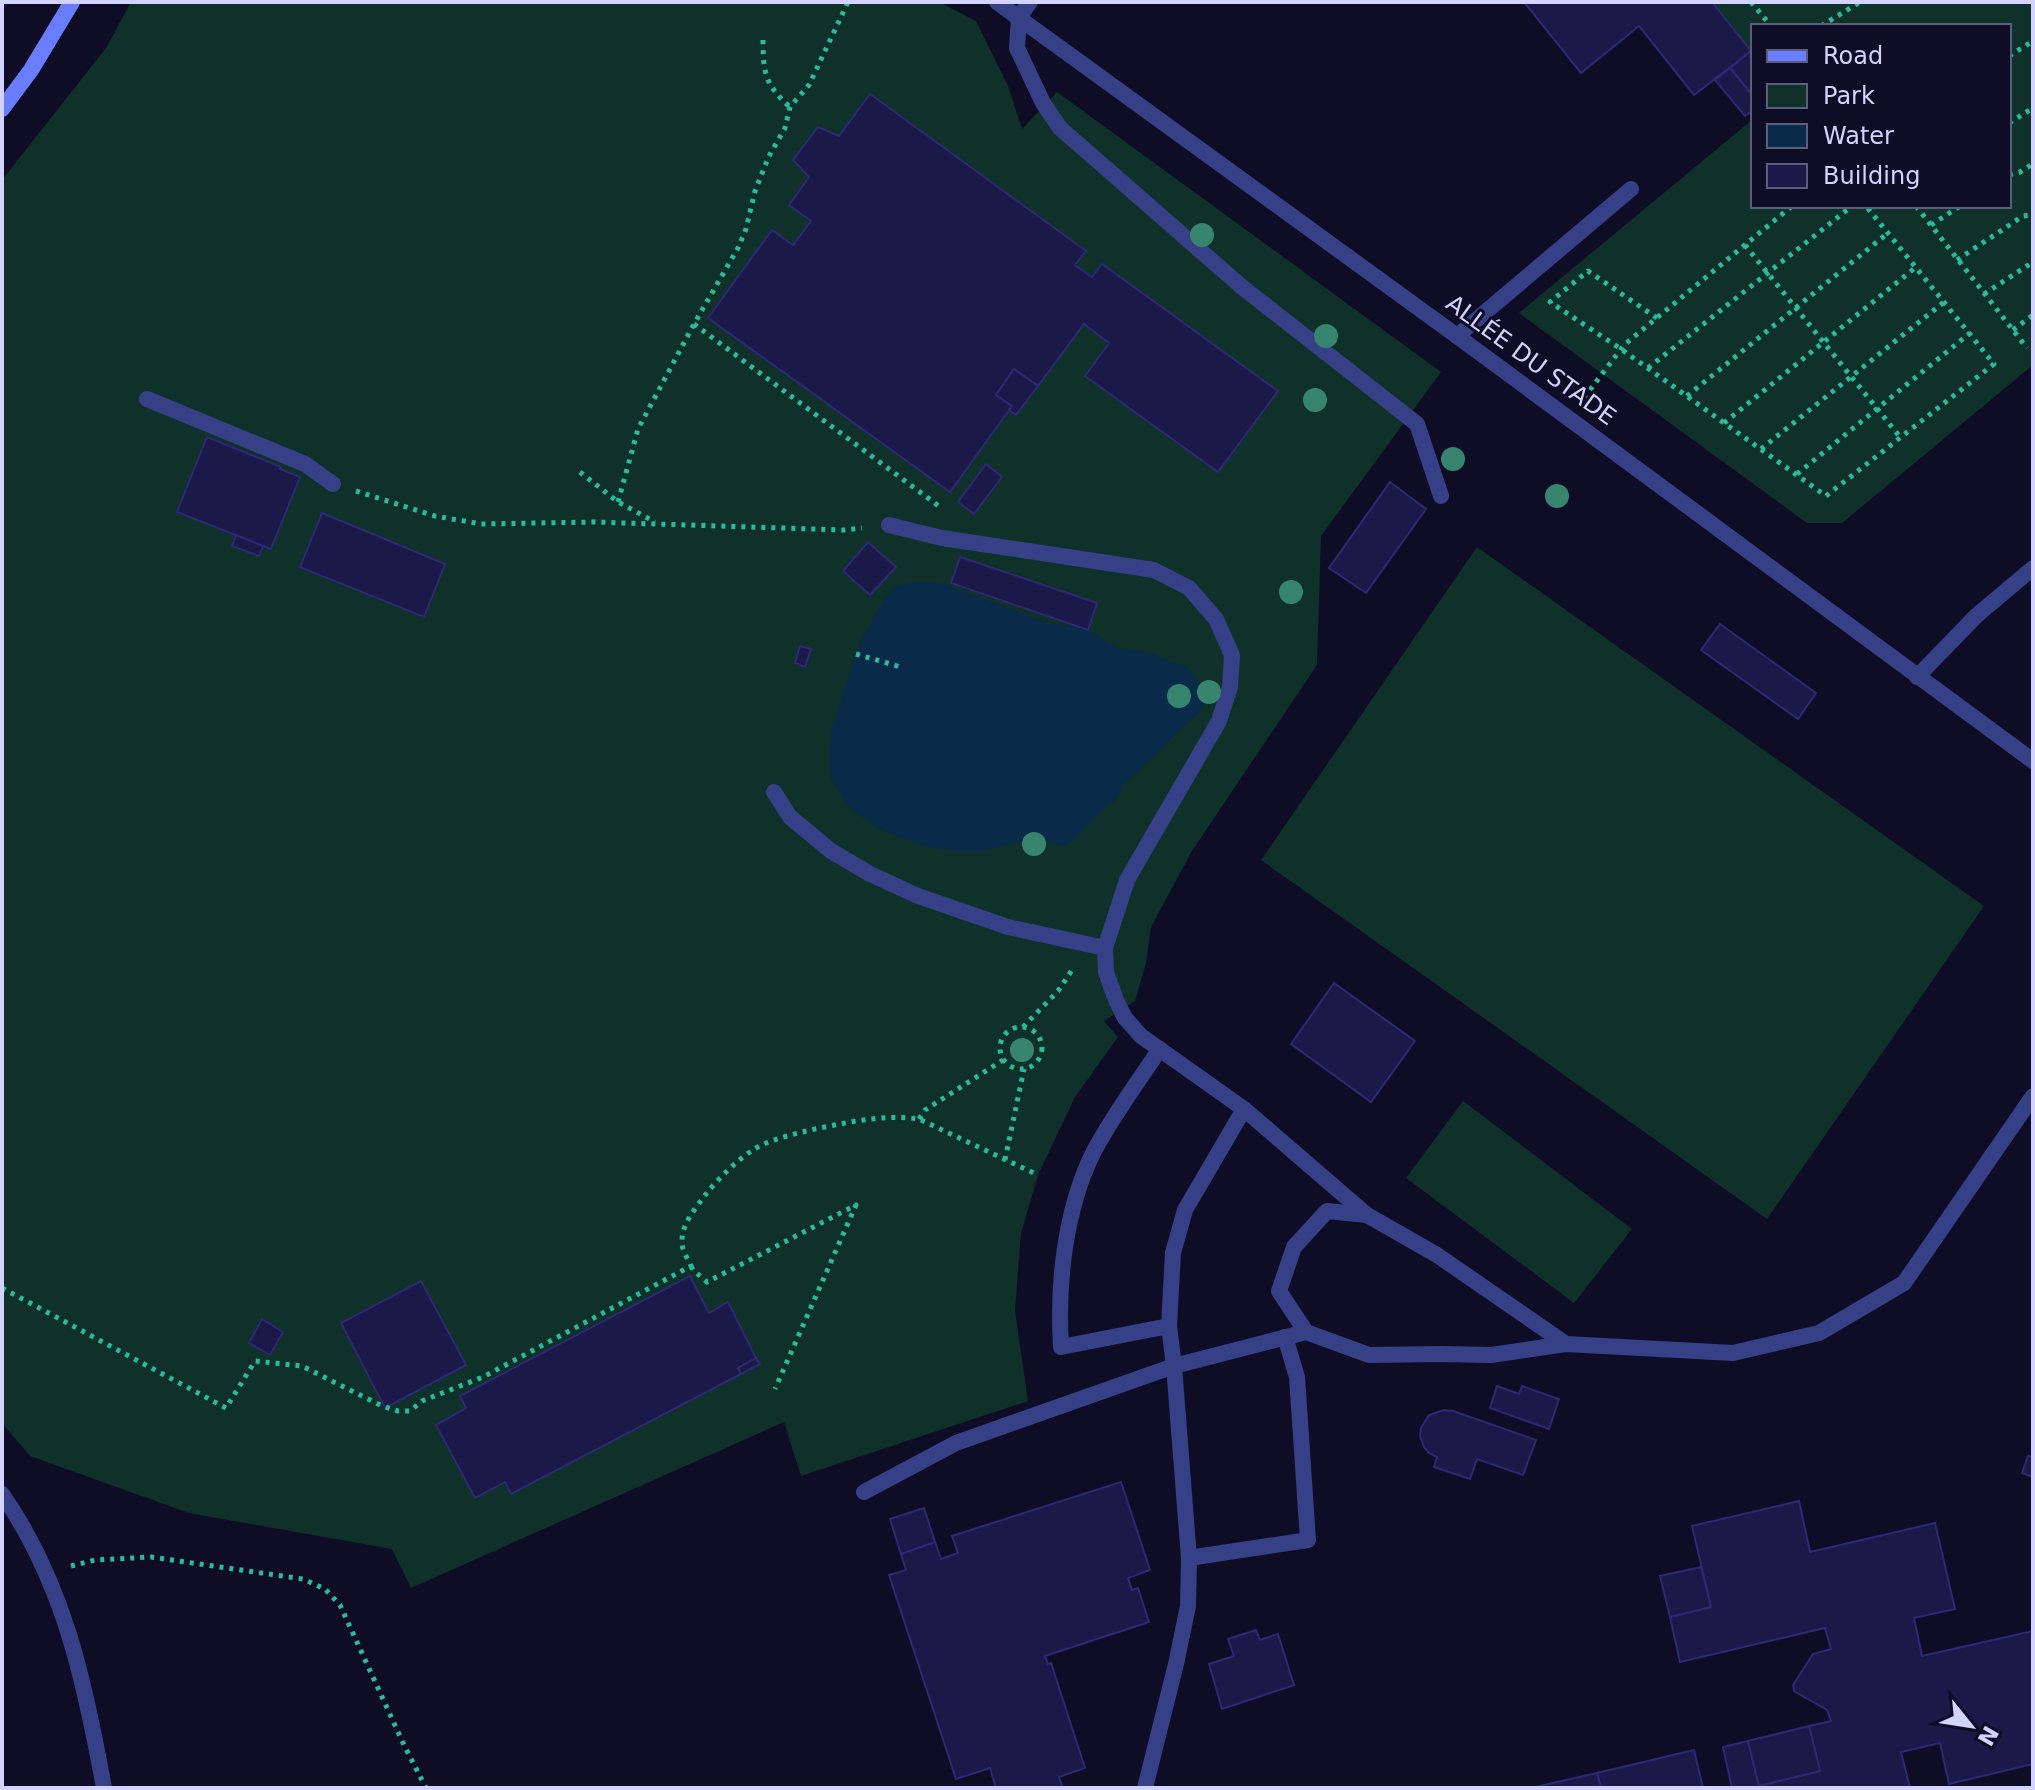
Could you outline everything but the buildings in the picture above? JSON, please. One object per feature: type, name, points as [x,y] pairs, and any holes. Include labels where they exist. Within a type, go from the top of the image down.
[{"type":"street","points":[[2,109],[31,70],[72,2]]},
{"type":"street","name":"ALLÉE DU STADE","points":[[997,2],[1457,336],[2033,761]]},
{"type":"street","points":[[1030,2],[1019,17],[1017,48],[1043,103],[1060,128],[1242,287],[1417,424],[1441,496]]},
{"type":"street","points":[[1457,336],[1631,189]]},
{"type":"street","points":[[147,399],[305,464],[333,484]]},
{"type":"street","points":[[889,525],[942,538],[1154,570],[1189,588],[1216,619],[1232,655],[1230,687],[1219,721],[1127,880],[1105,948],[1106,972],[1116,1000],[1125,1018],[1141,1036],[1244,1109],[1367,1215],[1437,1255],[1566,1344]]},
{"type":"street","points":[[1917,677],[1976,616],[2033,568]]},
{"type":"street","points":[[774,792],[790,817],[831,851],[870,874],[918,896],[1008,927],[1105,948]]},
{"type":"street","points":[[1160,1049],[1093,1154],[1078,1194],[1063,1254],[1059,1312],[1061,1347],[1169,1326]]},
{"type":"street","points":[[864,1492],[956,1443],[1174,1366],[1306,1332],[1369,1355],[1491,1355],[1566,1344],[1733,1353],[1819,1333],[1904,1283],[2033,1096]]},
{"type":"street","points":[[1145,1788],[1188,1606],[1189,1558],[1169,1326],[1173,1253],[1185,1210],[1244,1109]]},
{"type":"street","points":[[1306,1332],[1279,1291],[1294,1247],[1327,1211],[1367,1215]]},
{"type":"street","points":[[1189,1558],[1308,1540],[1297,1377],[1285,1337]]},
{"type":"street","points":[[2,1494],[47,1573],[65,1620],[88,1699],[104,1788]]},
{"type":"path","points":[[618,502],[638,429],[738,248],[755,191],[769,156],[785,128],[790,107],[809,85],[848,2]]},
{"type":"path","points":[[1751,2],[1769,24]]},
{"type":"path","points":[[1824,24],[1860,2]]},
{"type":"path","points":[[763,40],[763,70],[780,99],[790,107]]},
{"type":"path","points":[[2011,55],[2033,41]]},
{"type":"path","points":[[2011,122],[2033,108]]},
{"type":"path","points":[[2011,174],[2033,164]]},
{"type":"path","points":[[1570,419],[1621,349],[1790,208]]},
{"type":"path","points":[[1648,368],[1849,208]]},
{"type":"path","points":[[1657,318],[1588,271],[1550,302],[1826,496],[1994,364],[1868,208]]},
{"type":"path","points":[[1918,208],[2027,348]]},
{"type":"path","points":[[1931,225],[1957,208]]},
{"type":"path","points":[[1957,260],[2023,216],[2033,215]]},
{"type":"path","points":[[1686,396],[1888,233]]},
{"type":"path","points":[[1745,245],[1900,437]]},
{"type":"path","points":[[1984,294],[2033,262]]},
{"type":"path","points":[[1724,423],[1916,267]]},
{"type":"path","points":[[1761,449],[1944,302]]},
{"type":"path","points":[[2013,330],[2033,315]]},
{"type":"path","points":[[694,324],[942,509]]},
{"type":"path","points":[[1797,475],[1970,333]]},
{"type":"path","points":[[580,472],[618,502],[658,524]]},
{"type":"path","points":[[352,490],[435,516],[481,524],[594,522],[844,530],[889,525]]},
{"type":"path","points":[[856,654],[904,668]]},
{"type":"path","points":[[1023,1027],[1058,991],[1086,944]]},
{"type":"path","points":[[1023,1027],[1034,1031],[1041,1042],[1041,1053],[1035,1063],[1024,1069],[1012,1068],[1003,1060],[999,1049],[1002,1037],[1011,1029],[1023,1027]]},
{"type":"path","points":[[919,1119],[925,1110],[1003,1060]]},
{"type":"path","points":[[1005,1160],[1024,1069]]},
{"type":"path","points":[[775,1389],[856,1205],[707,1282],[691,1266],[681,1244],[691,1214],[712,1187],[757,1148],[791,1135],[858,1120],[897,1116],[919,1119],[1038,1175]]},
{"type":"path","points":[[2,1288],[226,1408],[255,1361],[302,1366],[382,1406],[410,1411],[422,1401],[483,1377],[691,1266]]},
{"type":"path","points":[[47,1573],[95,1560],[151,1557],[303,1579],[325,1589],[340,1605],[426,1788]]},
{"type":"green space","points":[[131,2],[939,2],[976,21],[1008,86],[1022,129],[1057,92],[1441,372],[1321,536],[1317,665],[1192,851],[1151,927],[1146,963],[1135,1001],[1104,1021],[1118,1037],[1075,1097],[1038,1175],[1021,1233],[1015,1311],[1028,1401],[801,1476],[784,1422],[411,1588],[392,1549],[189,1513],[30,1456],[2,1423],[2,180],[106,48]]},
{"type":"green space","points":[[1711,2],[2033,2],[2033,365],[1842,523],[1807,523],[1519,313],[1751,121],[1751,208],[2011,208],[2011,24],[1751,24],[1751,51]]},
{"type":"green space","points":[[1477,547],[1984,906],[1767,1219],[1261,860]]},
{"type":"green space","points":[[1463,1101],[1632,1229],[1574,1303],[1406,1178]]},
{"type":"water","points":[[913,582],[937,582],[1048,623],[1088,630],[1117,648],[1150,653],[1189,668],[1202,687],[1203,708],[1123,785],[1117,799],[1074,840],[1063,846],[1033,838],[983,851],[957,851],[928,847],[879,829],[847,806],[830,776],[832,728],[859,645],[884,599],[896,587]]}]
